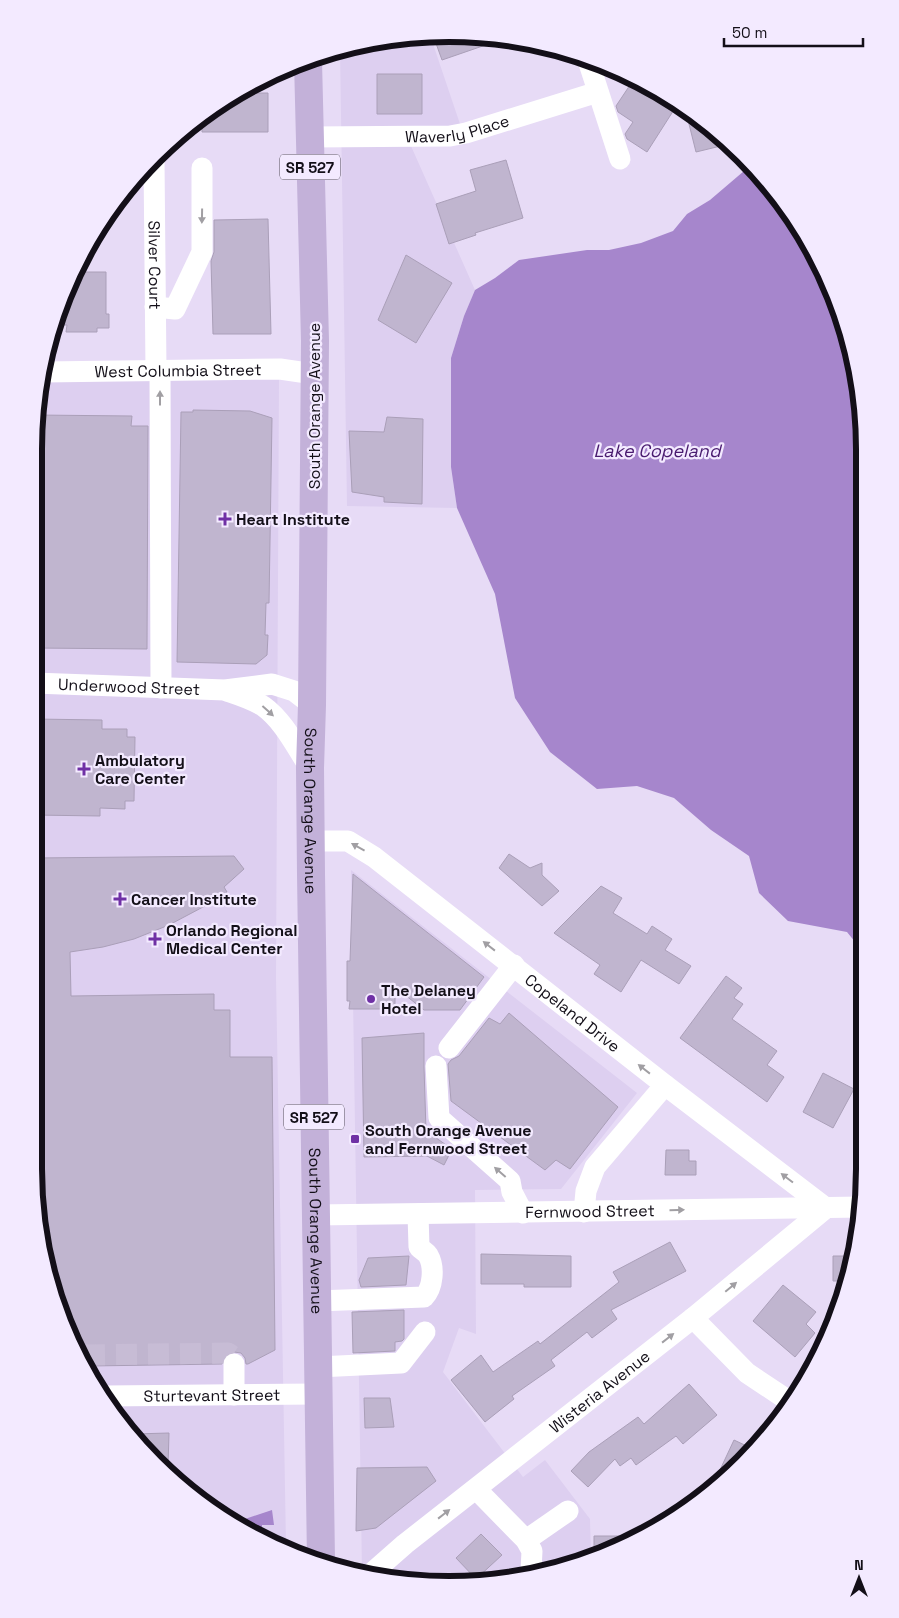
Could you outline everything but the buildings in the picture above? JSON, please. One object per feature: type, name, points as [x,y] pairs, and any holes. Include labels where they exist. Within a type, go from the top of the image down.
[{"type":"main road","name":"South Orange Avenue","points":[[308,68],[315,341],[310,768],[321,1555]]},
{"type":"street","points":[[590,68],[620,159]]},
{"type":"street","name":"Waverly Place","points":[[310,137],[450,136],[466,133],[598,92]]},
{"type":"street","points":[[155,307],[175,309],[202,252],[202,168]]},
{"type":"street","name":"Silver Court","points":[[154,170],[155,307],[160,426],[161,688]]},
{"type":"street","name":"West Columbia Street","points":[[50,369],[280,369],[314,374]]},
{"type":"street","name":"Underwood Street","points":[[42,683],[225,690],[272,684],[294,691],[312,706]]},
{"type":"street","name":"Underwood Street","points":[[225,690],[250,699],[272,714],[284,728],[310,768]]},
{"type":"street","name":"Copeland Drive","points":[[311,841],[348,841],[374,856],[826,1208]]},
{"type":"street","points":[[449,1048],[514,965]]},
{"type":"street","points":[[436,1066],[438,1118],[510,1181],[512,1192],[523,1213]]},
{"type":"street","points":[[584,1212],[586,1191],[594,1167],[665,1084]]},
{"type":"street","name":"Fernwood Street","points":[[316,1215],[855,1207]]},
{"type":"street","name":"Wisteria Avenue","points":[[390,1565],[476,1489],[693,1318],[826,1208]]},
{"type":"street","points":[[317,1301],[424,1297],[432,1284],[431,1266],[428,1256],[419,1247],[418,1214]]},
{"type":"street","points":[[693,1318],[747,1373],[785,1399]]},
{"type":"street","points":[[318,1367],[401,1363],[425,1332]]},
{"type":"street","points":[[234,1364],[234,1395]]},
{"type":"street","name":"Sturtevant Street","points":[[112,1396],[319,1394]]},
{"type":"street","points":[[476,1489],[526,1540],[532,1551],[531,1567]]},
{"type":"street","points":[[526,1540],[568,1511]]},
{"type":"shaded area","points":[[433,43],[460,124],[411,146],[475,290],[464,316],[451,358],[451,467],[457,508],[347,506],[340,57],[370,50]]},
{"type":"shaded area","name":"Orlando Regional Medical Center","points":[[49,374],[279,377],[276,978],[286,1541],[246,1521],[202,1491],[162,1456],[127,1416],[111,1395],[84,1349],[64,1299],[50,1248],[43,1195],[42,1168],[42,450],[43,423]]},
{"type":"shaded area","points":[[351,870],[637,1093],[561,1189],[475,1190],[476,1334],[459,1328],[443,1372],[523,1477],[545,1460],[590,1519],[591,1550],[529,1568],[476,1575],[423,1575],[362,1566]]},
{"type":"water","name":"Lake Copeland","points":[[745,170],[755,181],[788,223],[815,269],[835,319],[849,370],[856,423],[856,943],[847,932],[788,921],[759,893],[749,856],[711,830],[674,798],[637,786],[597,789],[550,752],[515,698],[495,594],[457,508],[451,467],[451,358],[464,316],[475,290],[519,260],[587,250],[609,250],[641,243],[673,231],[687,214],[710,200]]},
{"type":"water","points":[[272,1510],[274,1525],[262,1525],[262,1530],[244,1519]]},
{"type":"tunnel","points":[[87,1355],[228,1353],[234,1357],[234,1364]]},
{"type":"place","name":"Heart Institute","points":[[225,519]]},
{"type":"place","name":"Ambulatory Care Center","points":[[84,769]]},
{"type":"place","name":"Cancer Institute","points":[[120,899]]},
{"type":"place","name":"Orlando Regional Medical Center","points":[[155,939]]},
{"type":"place","name":"The Delaney Hotel","points":[[371,999]]},
{"type":"place","name":"South Orange Avenue and Fernwood Street","points":[[355,1139]]}]
